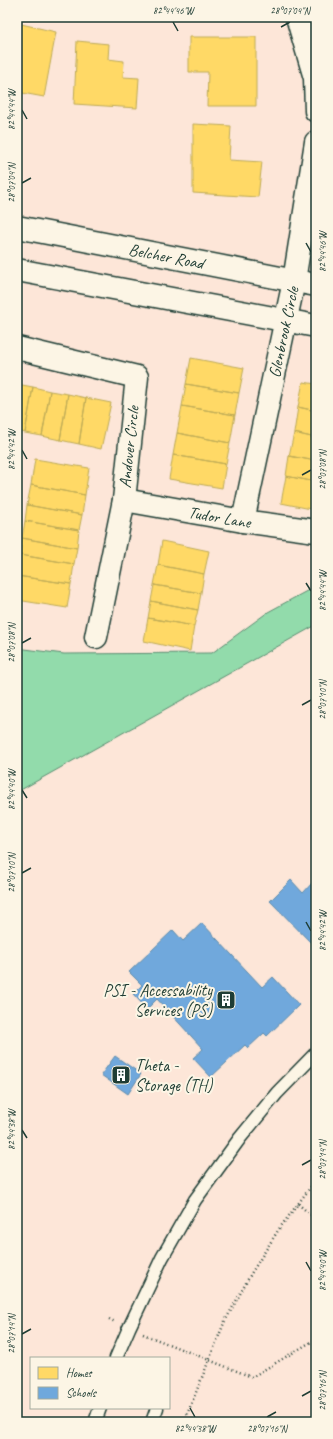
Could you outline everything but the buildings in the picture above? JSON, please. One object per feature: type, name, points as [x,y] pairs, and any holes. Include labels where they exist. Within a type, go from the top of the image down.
[{"type":"street","points":[[297,17],[315,78],[316,111]]},
{"type":"street","name":"Glenbrook Circle","points":[[243,521],[294,281],[316,142]]},
{"type":"street","name":"Belcher Road","points":[[17,227],[316,285]]},
{"type":"street","points":[[17,270],[316,326]]},
{"type":"street","name":"Andover Circle","points":[[17,348],[137,377],[124,500],[96,637]]},
{"type":"street","name":"Tudor Lane","points":[[124,500],[243,521],[316,531]]},
{"type":"lane","points":[[116,1357],[128,1328],[162,1258],[195,1200],[240,1138],[277,1093],[316,1053]]},
{"type":"lane","points":[[95,1422],[100,1409]]},
{"type":"lane","points":[[152,1422],[157,1409]]},
{"type":"path","points":[[184,1422],[224,1323],[252,1272],[279,1229],[316,1180]]},
{"type":"path","points":[[298,1204],[316,1219]]},
{"type":"path","points":[[109,1319],[252,1377],[316,1339]]},
{"type":"path","points":[[304,1422],[316,1415]]},
{"type":"green space","points":[[316,586],[316,625],[17,792],[17,648],[64,654],[212,653],[268,612]]},
{"type":"place","name":"PSI - Accessability Services (PS)","points":[[226,1000]]},
{"type":"place","name":"Theta - Storage (TH)","points":[[121,1075]]}]
